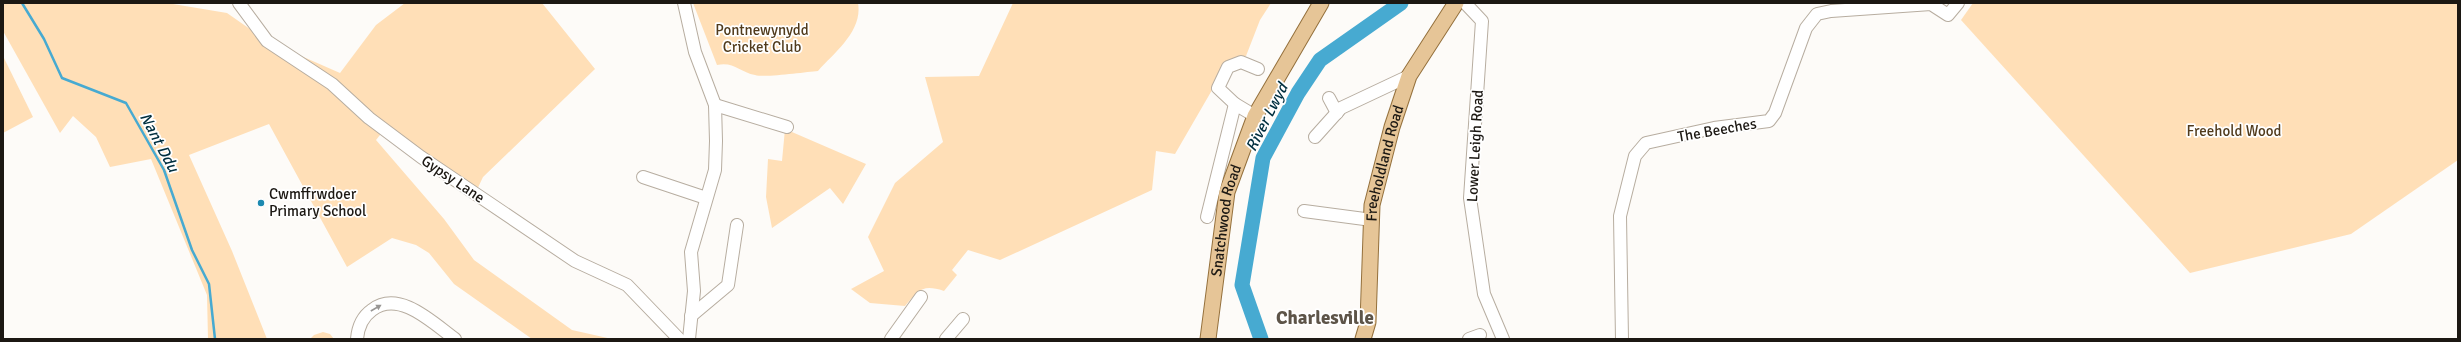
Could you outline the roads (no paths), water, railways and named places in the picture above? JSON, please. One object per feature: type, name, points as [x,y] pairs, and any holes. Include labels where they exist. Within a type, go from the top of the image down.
[{"type":"main road","name":"Snatchwood Road","points":[[1208,339],[1227,192],[1255,116],[1321,3]]},
{"type":"main road","name":"Freeholdland Road","points":[[1363,339],[1368,322],[1372,205],[1392,127],[1409,76],[1456,3]]},
{"type":"street","name":"Gypsy Lane","points":[[239,3],[267,41],[332,84],[369,118],[421,157],[575,261],[627,285],[679,339]]},
{"type":"street","points":[[684,3],[695,52],[715,105],[715,170],[691,252],[694,291],[690,339]]},
{"type":"street","name":"Lower Leigh Road","points":[[1465,3],[1482,21],[1470,198],[1484,294],[1503,339]]},
{"type":"street","name":"The Beeches","points":[[1622,339],[1620,216],[1635,156],[1646,143],[1714,128],[1769,121],[1775,113],[1806,28],[1817,14],[1931,4],[1948,15],[1958,3]]},
{"type":"street","points":[[1255,116],[1235,104],[1218,88],[1228,67],[1241,62],[1258,69]]},
{"type":"street","points":[[1315,137],[1341,108],[1409,76]]},
{"type":"street","points":[[1329,98],[1337,112]]},
{"type":"street","points":[[1207,217],[1235,104]]},
{"type":"street","points":[[715,105],[787,127]]},
{"type":"street","points":[[642,177],[706,198]]},
{"type":"street","points":[[1304,211],[1372,220]]},
{"type":"street","points":[[691,316],[728,285],[737,224]]},
{"type":"street","points":[[891,339],[921,297]]},
{"type":"street","points":[[357,339],[358,330],[365,315],[378,305],[392,302],[410,308],[455,339]]},
{"type":"street","points":[[946,339],[963,319]]},
{"type":"street","points":[[1368,322],[1372,339]]},
{"type":"waterway","name":"Nant Ddu","points":[[22,3],[44,39],[62,78],[126,103],[164,170],[192,250],[209,284],[215,339]]},
{"type":"waterway","name":"River Lwyd","points":[[1261,339],[1242,285],[1263,158],[1298,93],[1320,60],[1401,3]]},
{"type":"place","name":"Cwmffrwdoer Primary School","points":[[261,203]]},
{"type":"district","name":"Charlesville","points":[[1325,317]]},
{"type":"park label","name":"Pontnewynydd Cricket Club","points":[[762,38]]},
{"type":"park label","name":"Freehold Wood","points":[[2234,131]]}]
